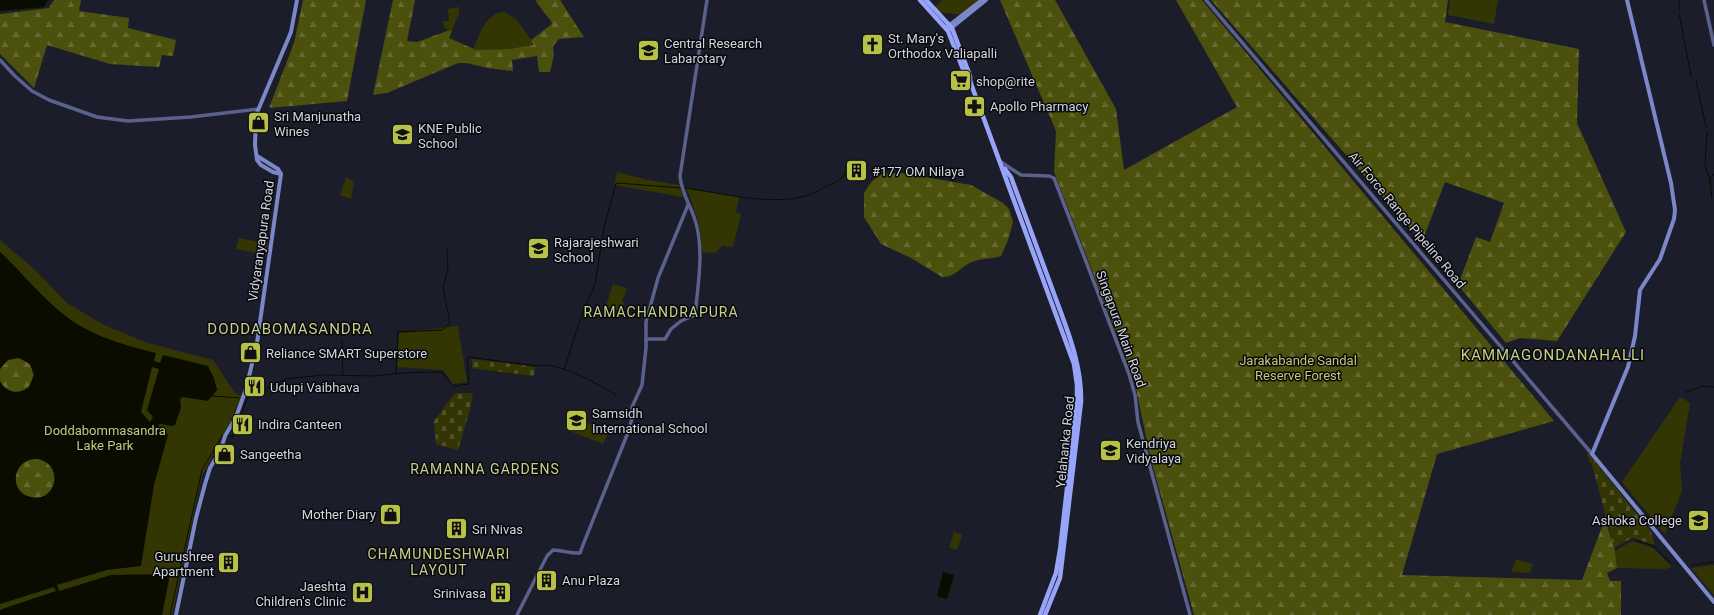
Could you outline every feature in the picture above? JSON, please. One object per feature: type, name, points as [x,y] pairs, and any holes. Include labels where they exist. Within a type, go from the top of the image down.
[{"type":"main road","points":[[258,109],[291,32],[297,0]]},
{"type":"main road","points":[[920,0],[949,28]]},
{"type":"main road","points":[[926,0],[949,28]]},
{"type":"main road","points":[[949,28],[982,0]]},
{"type":"main road","points":[[949,28],[986,0]]},
{"type":"main road","points":[[1627,0],[1670,183],[1675,214],[1660,259],[1640,290],[1635,336],[1628,367],[1592,454],[1714,602]]},
{"type":"main road","name":"Yelahanka Road","points":[[949,28],[966,77],[970,82],[1078,363],[1082,385],[1082,402],[1065,550],[1060,578],[1046,615]]},
{"type":"main road","name":"Vidyaranyapura Road","points":[[177,615],[196,518],[205,484],[210,468],[236,417],[246,389],[257,345],[281,174],[273,172],[261,165],[257,160],[255,145],[256,115],[258,109]]},
{"type":"main road","name":"Yelahanka Road","points":[[1036,253],[1074,364],[1077,385],[1077,401],[1056,573],[1040,615]]},
{"type":"street","points":[[646,339],[665,339],[671,329],[681,321],[695,315],[700,271],[699,247],[694,217],[681,185],[681,162],[708,0]]},
{"type":"street","name":"Air Force Range Pipeline Road","points":[[1206,0],[1592,454]]},
{"type":"street","points":[[1704,0],[1714,45]]},
{"type":"street","points":[[0,60],[32,91],[49,100],[97,117],[128,121],[191,117],[258,109]]},
{"type":"street","name":"Singapura Main Road","points":[[1001,162],[1021,175],[1049,176],[1054,178],[1129,374],[1135,395],[1138,422],[1190,615]]},
{"type":"street","points":[[518,615],[547,556],[553,550],[562,550],[571,554],[580,553],[629,430],[632,418],[632,407],[642,385],[646,322],[658,278],[688,204]]},
{"type":"green space","points":[[54,0],[81,0],[79,11],[129,18],[128,28],[176,40],[173,56],[162,55],[159,67],[110,64],[47,45],[34,88],[0,54],[0,14],[49,8]]},
{"type":"green space","points":[[303,0],[366,0],[347,101],[269,108],[294,43]]},
{"type":"green space","points":[[393,0],[415,0],[407,41],[417,42],[450,30],[452,31],[449,38],[474,50],[508,49],[534,45],[531,40],[552,24],[536,0],[560,0],[584,37],[559,39],[553,46],[554,55],[550,72],[539,72],[537,56],[512,60],[513,71],[487,68],[467,63],[458,63],[387,93],[373,95]]},
{"type":"green space","points":[[942,0],[980,0],[963,15],[938,12],[934,8]]},
{"type":"green space","name":"Jarakabande Sandal Reserve Forest","points":[[1000,0],[1055,0],[1116,109],[1124,170],[1237,107],[1176,0],[1202,0],[1554,421],[1437,454],[1402,575],[1582,580],[1605,519],[1615,551],[1617,568],[1607,573],[1610,581],[1621,581],[1621,615],[1194,615],[1150,456],[1134,379],[1054,172],[1056,131]]},
{"type":"green space","points":[[1211,0],[1448,0],[1445,22],[1579,49],[1577,123],[1626,232],[1557,341],[1520,338],[1506,343],[1458,285],[1476,237],[1490,242],[1504,203],[1445,182],[1422,242]]},
{"type":"green space","points":[[1450,0],[1498,0],[1494,24],[1448,15]]},
{"type":"green space","points":[[459,7],[459,13],[452,31],[444,28],[443,21],[449,21],[448,9]]},
{"type":"green space","points":[[504,12],[516,19],[535,45],[508,49],[473,50],[480,32],[487,21],[497,13]]},
{"type":"green space","points":[[617,172],[648,180],[679,185],[683,197],[614,185]]},
{"type":"green space","points":[[901,173],[971,185],[1003,203],[1009,209],[1013,222],[1008,240],[1001,256],[975,261],[951,276],[942,277],[911,258],[881,244],[864,217],[864,193],[872,181],[882,174]]},
{"type":"green space","points":[[346,178],[354,181],[351,199],[340,195]]},
{"type":"green space","points":[[686,188],[739,197],[736,212],[741,214],[733,247],[722,246],[715,253],[702,252],[701,235],[697,219]]},
{"type":"green space","points":[[239,238],[268,244],[266,255],[236,249]]},
{"type":"green space","name":"Doddabommasandra Lake Park","points":[[0,240],[34,269],[67,303],[102,324],[145,342],[213,360],[235,393],[241,396],[230,422],[202,476],[172,615],[0,615]]},
{"type":"green space","points":[[613,284],[627,288],[622,302],[624,303],[621,312],[606,306]]},
{"type":"green space","points":[[458,326],[467,382],[453,384],[443,370],[397,367],[399,333]]},
{"type":"green space","points":[[13,358],[19,358],[23,359],[30,365],[33,375],[32,382],[26,389],[19,392],[13,392],[9,391],[2,385],[-1,378],[-1,372],[0,368],[6,361]]},
{"type":"green space","points":[[472,359],[535,367],[534,376],[472,368]]},
{"type":"green space","points":[[455,393],[473,393],[470,410],[458,450],[436,444],[434,421]]},
{"type":"green space","points":[[1680,397],[1690,403],[1680,464],[1682,491],[1665,534],[1622,482]]},
{"type":"green space","points":[[570,416],[609,431],[603,444],[565,429]]},
{"type":"green space","points":[[1589,454],[1651,532],[1655,545],[1632,538],[1614,548],[1593,468],[1587,455]]},
{"type":"green space","points":[[35,458],[49,464],[55,478],[49,492],[35,498],[21,492],[15,478],[21,464]]},
{"type":"green space","points":[[954,532],[962,535],[957,550],[949,548]]},
{"type":"green space","points":[[1632,541],[1653,548],[1672,567],[1665,569],[1617,568],[1615,551]]},
{"type":"green space","points":[[1516,559],[1533,564],[1530,573],[1511,572]]},
{"type":"green space","points":[[1714,565],[1714,595],[1691,568]]},
{"type":"shaded area","points":[[0,0],[48,0],[44,7],[0,11]]},
{"type":"shaded area","name":"Doddabommasandra Lake Park","points":[[0,252],[50,303],[72,321],[84,328],[119,343],[156,353],[154,361],[160,363],[163,355],[208,366],[214,378],[217,390],[208,401],[183,397],[180,399],[181,408],[175,425],[160,424],[158,426],[168,435],[154,485],[141,566],[107,570],[57,585],[59,591],[111,575],[170,574],[162,615],[0,615],[0,610],[56,591],[54,587],[0,604],[0,381],[9,390],[17,392],[25,390],[29,387],[34,375],[30,364],[19,358],[8,360],[0,369]],"holes":[[[152,367],[159,369],[147,410],[153,417],[150,422],[141,412]],[[38,459],[52,468],[54,482],[51,489],[46,494],[40,497],[31,497],[23,494],[18,489],[16,475],[18,469],[23,463]]]},
{"type":"shaded area","points":[[943,572],[954,575],[947,599],[937,596]]},
{"type":"waterway","points":[[1679,0],[1679,9]]},
{"type":"waterway","points":[[1679,13],[1691,76]]},
{"type":"waterway","points":[[1696,80],[1706,127]]},
{"type":"waterway","points":[[1707,133],[1705,165],[1710,180],[1712,198]]},
{"type":"waterway","points":[[685,188],[747,198],[779,200],[809,195],[840,180],[846,171],[850,170]]},
{"type":"waterway","points":[[1710,180],[1714,174]]},
{"type":"waterway","points":[[564,370],[584,308],[595,284],[604,228],[616,183],[682,188]]},
{"type":"waterway","points":[[396,374],[398,332],[442,330],[450,323],[443,288],[448,269],[447,248]]},
{"type":"waterway","points":[[342,340],[343,374]]},
{"type":"waterway","points":[[229,436],[233,437],[248,397],[286,379],[323,375],[375,376],[400,373],[442,372],[453,386],[469,384],[467,358],[469,357],[556,367],[578,374],[616,395]]},
{"type":"waterway","points":[[1686,392],[1703,386],[1714,387]]},
{"type":"waterway","points":[[211,396],[241,398]]},
{"type":"waterway","points":[[170,615],[202,470],[223,434]]},
{"type":"waterway","points":[[1636,540],[1653,546],[1671,563]]},
{"type":"waterway","points":[[1692,565],[1714,562]]},
{"type":"place","name":"St. Mary's Orthodox Valiapalli","points":[[872,45]]},
{"type":"place","name":"Central Research Labarotary","points":[[648,50]]},
{"type":"place","name":"shop@rite","points":[[960,81]]},
{"type":"place","name":"Apollo Pharmacy","points":[[975,106]]},
{"type":"place","name":"Sri Manjunatha Wines","points":[[259,123]]},
{"type":"place","name":"KNE Public School","points":[[403,135]]},
{"type":"place","name":"#177 OM Nilaya","points":[[856,171]]},
{"type":"place","name":"Rajarajeshwari School","points":[[538,249]]},
{"type":"place","name":"Reliance SMART Superstore","points":[[250,353]]},
{"type":"place","name":"Udupi Vaibhava","points":[[254,387]]},
{"type":"place","name":"Samsidh International School","points":[[577,420]]},
{"type":"place","name":"Indira Canteen","points":[[243,424]]},
{"type":"place","name":"Kendriya Vidyalaya","points":[[1110,450]]},
{"type":"place","name":"Sangeetha","points":[[224,454]]},
{"type":"place","name":"Mother Diary","points":[[391,514]]},
{"type":"place","name":"Ashoka College","points":[[1698,520]]},
{"type":"place","name":"Sri Nivas","points":[[457,529]]},
{"type":"place","name":"Gurushree Apartment","points":[[229,563]]},
{"type":"place","name":"Anu Plaza","points":[[547,580]]},
{"type":"place","name":"Jaeshta Children's Clinic","points":[[362,593]]},
{"type":"place","name":"Srinivasa","points":[[501,593]]},
{"type":"district","name":"RAMACHANDRAPURA","points":[[661,312]]},
{"type":"district","name":"DODDABOMASANDRA","points":[[290,329]]},
{"type":"district","name":"KAMMAGONDANAHALLI","points":[[1553,355]]},
{"type":"district","name":"RAMANNA GARDENS","points":[[485,469]]},
{"type":"district","name":"CHAMUNDESHWARI LAYOUT","points":[[439,562]]}]
